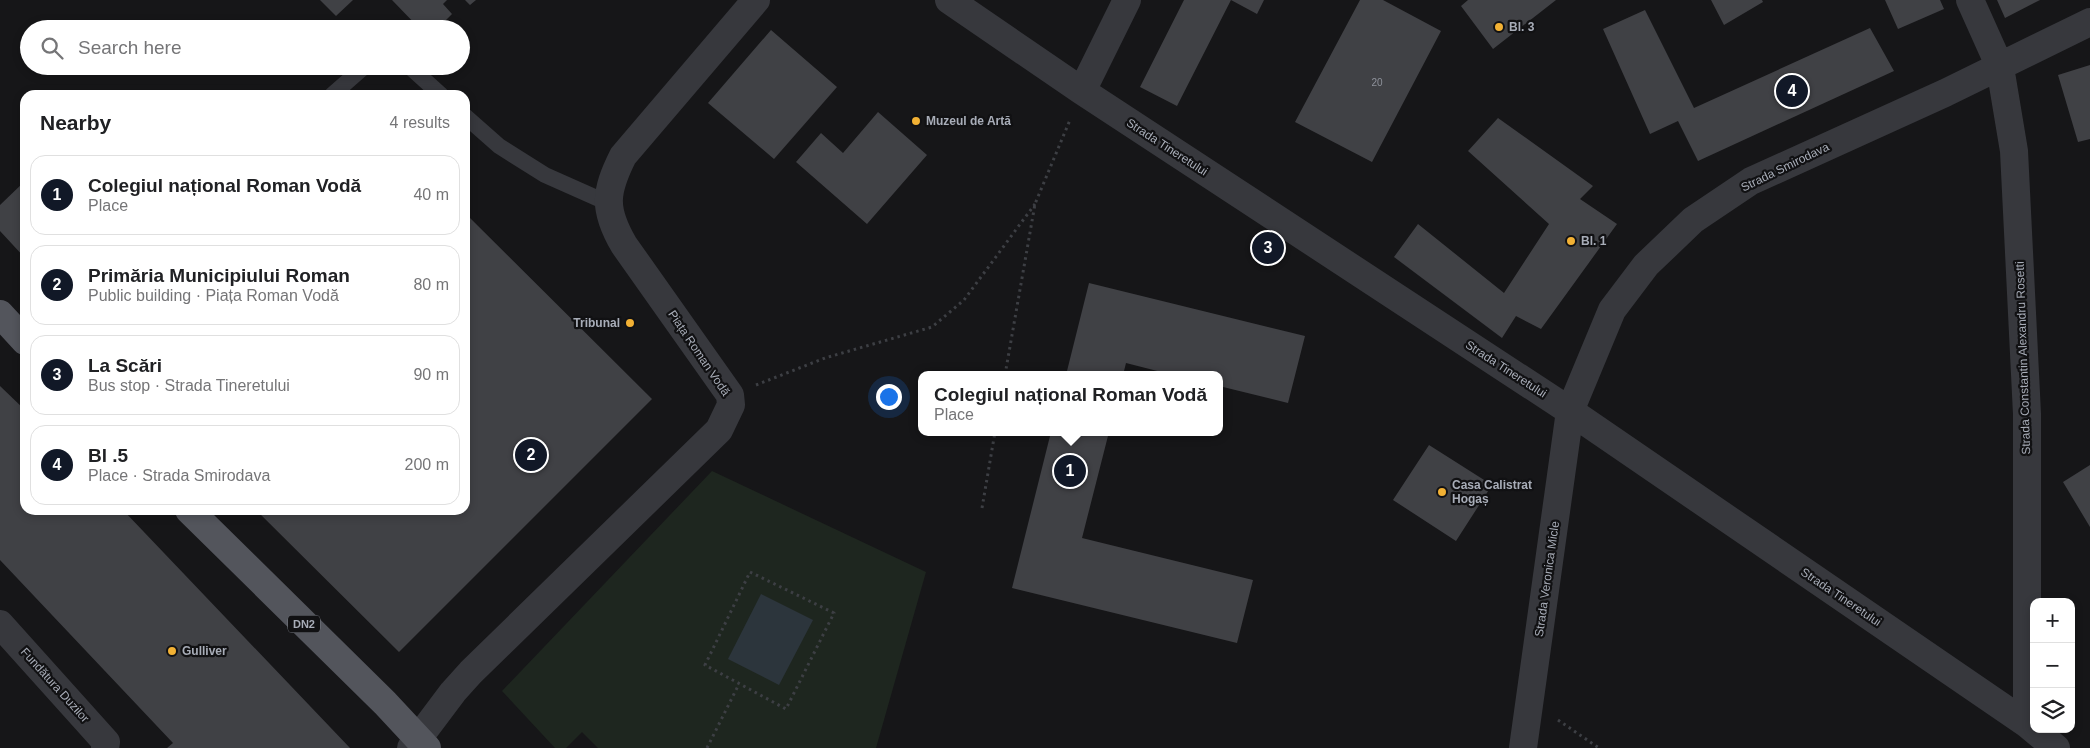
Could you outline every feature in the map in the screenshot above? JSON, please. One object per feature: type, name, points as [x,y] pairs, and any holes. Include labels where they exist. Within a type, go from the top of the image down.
[{"type":"main road","points":[[0,314],[20,336]]},
{"type":"main road","name":"DN2","points":[[194,515],[419,745]]},
{"type":"street","name":"Piața Roman Vodă","points":[[419,745],[453,692],[471,672],[719,430],[732,406],[730,395],[624,245],[614,228],[608,203],[611,181],[623,156],[756,0]]},
{"type":"street","name":"Strada Tineretului","points":[[949,0],[1082,91],[1570,411],[2027,724],[2056,748]]},
{"type":"street","points":[[1082,91],[1127,0]]},
{"type":"street","name":"Strada Constantin Alexandru Rosetti","points":[[1970,0],[2000,67],[2014,150],[2028,414],[2027,724]]},
{"type":"street","name":"Strada Smirodava","points":[[1570,411],[1612,310],[1646,265],[1693,220],[1751,181],[2000,67],[2090,22]]},
{"type":"street","name":"Strada Veronica Micle","points":[[1523,748],[1570,411]]},
{"type":"street","name":"Fundătura Duzilor","points":[[0,624],[106,742],[105,748]]},
{"type":"lane","points":[[338,90],[355,75]]},
{"type":"lane","points":[[418,75],[435,90]]},
{"type":"lane","points":[[470,120],[499,146],[545,175],[608,203]]},
{"type":"path","points":[[1007,371],[1035,204],[1082,91]]},
{"type":"path","points":[[730,395],[825,358],[932,327],[964,300],[1035,204]]},
{"type":"path","points":[[982,508],[994,436]]},
{"type":"path","points":[[750,572],[834,613],[786,709],[739,684],[705,665],[750,572]]},
{"type":"path","points":[[707,748],[739,684]]},
{"type":"path","points":[[1531,701],[1599,748]]},
{"type":"shaded area","points":[[712,471],[926,572],[876,748],[598,748],[582,732],[566,748],[555,748],[502,691]]},
{"type":"shaded area","points":[[761,594],[813,620],[779,685],[728,659]]},
{"type":"building","points":[[320,0],[353,0],[336,16]]},
{"type":"building","points":[[392,0],[447,0],[443,4],[452,14],[446,20],[411,20]]},
{"type":"building","points":[[465,0],[476,0],[470,5]]},
{"type":"building","points":[[1184,0],[1231,0],[1177,106],[1140,87]]},
{"type":"building","points":[[1231,0],[1264,0],[1257,14]]},
{"type":"building","points":[[1360,0],[1383,0],[1441,31],[1372,162],[1295,122]]},
{"type":"building","name":"Bl. 3","points":[[1468,0],[1556,0],[1493,49],[1461,6]]},
{"type":"building","points":[[1711,0],[1762,0],[1763,2],[1724,25]]},
{"type":"building","points":[[1885,0],[1940,0],[1944,9],[1898,29]]},
{"type":"building","points":[[1997,0],[2040,0],[2005,18]]},
{"type":"building","points":[[1645,10],[1694,108],[1870,28],[1894,71],[1698,161],[1678,121],[1650,134],[1603,29]]},
{"type":"building","points":[[771,30],[837,87],[774,159],[708,103]]},
{"type":"building","points":[[2090,65],[2090,139],[2078,142],[2058,75]]},
{"type":"building","points":[[878,112],[927,155],[867,224],[796,162],[821,133],[843,153]]},
{"type":"building","name":"Bl. 1","points":[[1498,118],[1593,186],[1580,199],[1617,224],[1541,329],[1516,316],[1502,338],[1394,257],[1418,224],[1504,293],[1549,224],[1468,151]]},
{"type":"building","points":[[20,186],[20,253],[0,231],[0,205]]},
{"type":"building","points":[[470,218],[652,399],[399,652],[261,515],[470,515]]},
{"type":"building","points":[[1089,283],[1305,336],[1288,403],[1223,387],[1223,371],[1157,371],[1126,363],[1124,371],[1067,371]]},
{"type":"building","name":"Gulliver","points":[[0,386],[20,405],[20,515],[128,515],[350,748],[167,748],[173,743],[0,560]]},
{"type":"building","points":[[1050,436],[1108,436],[1082,538],[1253,580],[1237,643],[1012,588]]},
{"type":"building","name":"Casa Calistrat Hogaș","points":[[1429,445],[1492,485],[1456,541],[1393,500]]},
{"type":"building","points":[[2090,465],[2090,527],[2063,482]]},
{"type":"place","name":"Bl. 3","points":[[1499,27]]},
{"type":"place","name":"Bl .5","points":[[1792,91]]},
{"type":"place","name":"Muzeul de Artă","points":[[916,121]]},
{"type":"place","name":"Bl. 1","points":[[1571,241]]},
{"type":"place","name":"La Scări","points":[[1268,248]]},
{"type":"place","name":"Tribunal","points":[[630,323]]},
{"type":"place","name":"Primăria Municipiului Roman","points":[[531,455]]},
{"type":"place","name":"Colegiul național Roman Vodă","points":[[1070,471]]},
{"type":"place","name":"Casa Calistrat Hogaș","points":[[1442,492]]},
{"type":"place","name":"Gulliver","points":[[172,651]]}]
